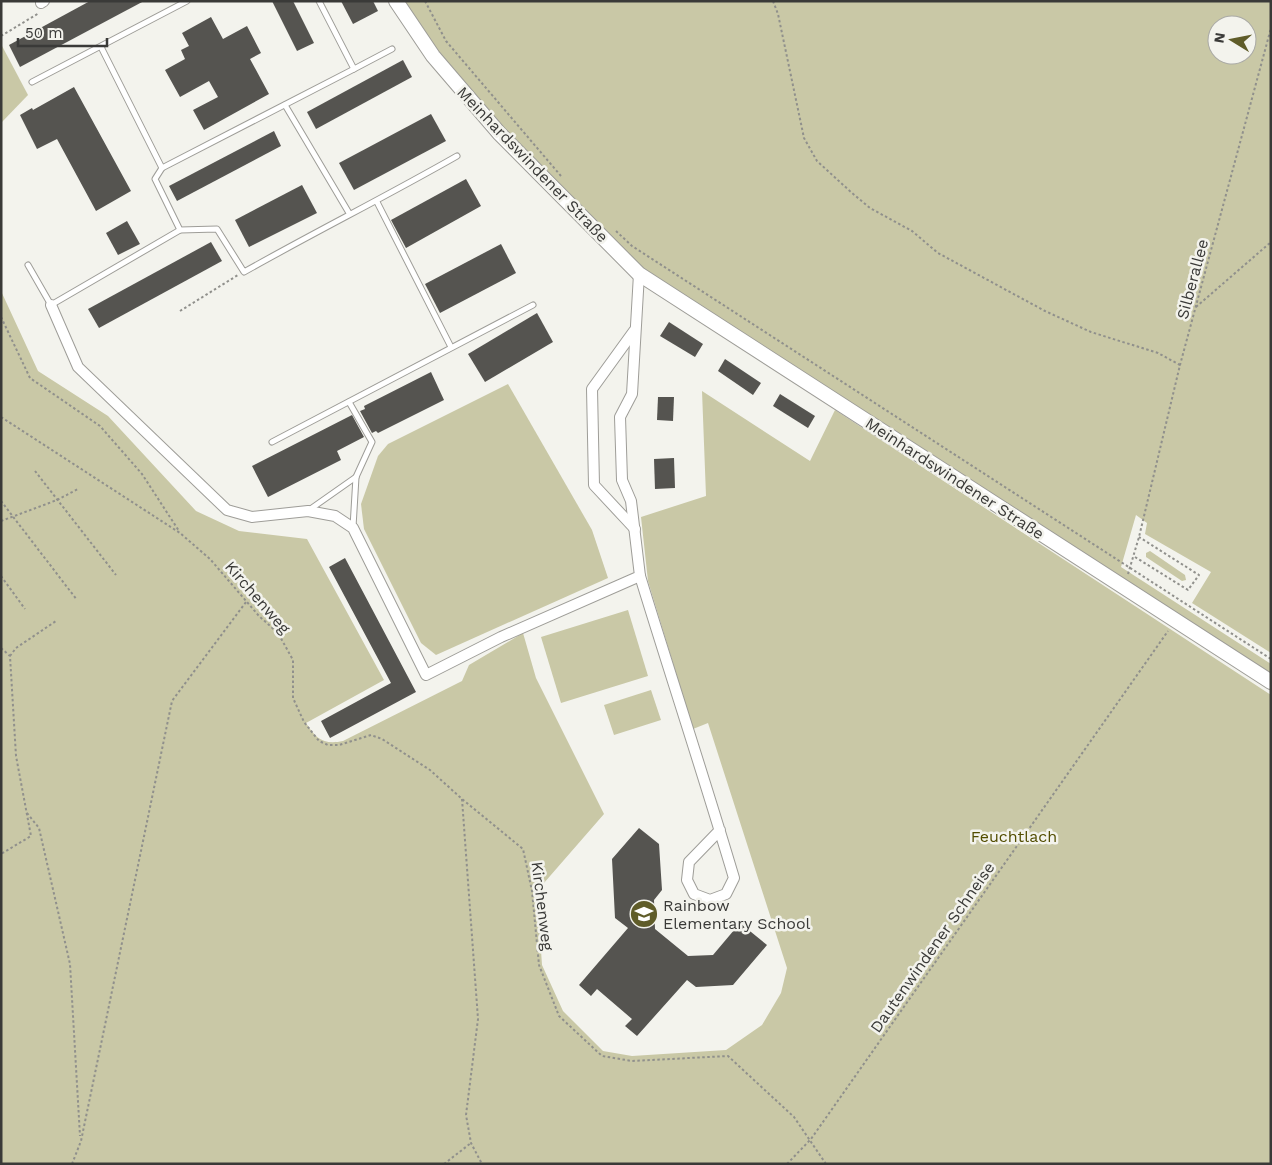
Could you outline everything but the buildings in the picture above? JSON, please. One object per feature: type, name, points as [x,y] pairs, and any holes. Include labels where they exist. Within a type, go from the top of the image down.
[{"type":"street","name":"Meinhardswindener Straße","points":[[396,1],[433,56],[499,133],[639,274],[1271,682]]},
{"type":"street","points":[[639,274],[634,330],[632,394],[620,417],[622,480],[631,502],[636,530],[640,576],[720,830],[734,878],[726,894],[710,900],[694,894],[687,880],[690,862],[720,830]]},
{"type":"street","points":[[51,305],[78,367],[227,510],[252,517],[308,510],[335,516],[352,528],[426,675],[501,636],[640,576]]},
{"type":"street","points":[[634,330],[592,389],[594,485],[636,530]]},
{"type":"lane","points":[[32,82],[187,1]]},
{"type":"lane","points":[[319,1],[354,70]]},
{"type":"lane","points":[[101,47],[162,168]]},
{"type":"lane","points":[[180,230],[155,179],[162,168],[392,49]]},
{"type":"lane","points":[[285,105],[349,213]]},
{"type":"lane","points":[[28,265],[51,305],[180,230],[217,229],[244,272],[349,213],[377,202],[457,156]]},
{"type":"lane","points":[[377,202],[451,348]]},
{"type":"lane","points":[[272,442],[533,305]]},
{"type":"lane","points":[[349,402],[372,442],[356,477],[352,528]]},
{"type":"lane","points":[[308,510],[356,477]]},
{"type":"path","points":[[425,1],[446,41],[562,178]]},
{"type":"path","points":[[773,1],[778,14],[804,138],[817,161],[870,208],[912,231],[938,253],[1045,311],[1091,332],[1158,353],[1180,366]]},
{"type":"path","points":[[1,36],[39,14],[42,2]]},
{"type":"path","name":"Silberallee","points":[[1123,586],[1134,556],[1180,366],[1271,28]]},
{"type":"path","points":[[611,226],[632,246],[1131,566],[1271,659]]},
{"type":"path","points":[[1196,307],[1271,242]]},
{"type":"path","points":[[180,310],[244,272]]},
{"type":"path","points":[[1,317],[30,378],[100,426],[142,474],[180,533]]},
{"type":"path","points":[[1,417],[180,533]]},
{"type":"path","points":[[35,471],[116,575]]},
{"type":"path","points":[[1,521],[57,500],[78,489]]},
{"type":"path","points":[[1,501],[77,600]]},
{"type":"path","name":"Kirchenweg","points":[[180,533],[210,559],[246,601],[278,633],[293,660],[293,698],[304,722],[314,737],[328,745],[347,743],[371,735],[382,739],[430,770],[523,849],[532,890],[539,965],[559,1016],[602,1056],[632,1061],[728,1056],[794,1116],[826,1164]]},
{"type":"path","points":[[1134,556],[1188,590],[1199,575],[1139,537]]},
{"type":"path","points":[[1,576],[25,609]]},
{"type":"path","points":[[72,1164],[80,1140],[172,701],[246,601]]},
{"type":"path","name":"Dautenwindener Schneise","points":[[787,1164],[811,1139],[1175,621]]},
{"type":"path","points":[[1,854],[31,836],[16,756],[10,656],[16,648],[56,622]]},
{"type":"path","points":[[1,648],[10,656]]},
{"type":"path","points":[[462,799],[478,1019],[466,1115],[471,1143],[482,1164]]},
{"type":"path","points":[[27,813],[39,828],[70,964],[80,1140]]},
{"type":"path","points":[[444,1164],[471,1143]]},
{"type":"green space","points":[[405,1],[1271,1],[1271,653],[1192,603],[1211,572],[1145,534],[1147,523],[1136,515],[1121,567],[1271,664],[1271,674],[640,268],[499,129],[437,55]]},
{"type":"green space","points":[[1,44],[28,95],[1,123]]},
{"type":"green space","name":"Feuchtlach","points":[[1,291],[38,371],[108,416],[196,511],[239,531],[307,539],[384,680],[306,723],[321,740],[331,742],[343,741],[462,681],[469,665],[523,633],[536,678],[604,814],[537,891],[542,965],[563,1011],[603,1051],[632,1056],[726,1050],[762,1025],[781,993],[787,968],[708,723],[693,729],[648,581],[641,517],[706,496],[702,391],[810,461],[835,410],[1271,695],[1271,1164],[1,1164]]},
{"type":"green space","points":[[508,384],[592,530],[608,578],[436,655],[421,643],[364,529],[361,504],[378,456],[388,444]]},
{"type":"green space","points":[[1150,551],[1185,575],[1186,580],[1182,581],[1146,557],[1146,553]]},
{"type":"green space","points":[[628,610],[648,676],[561,703],[541,637]]},
{"type":"green space","points":[[651,690],[661,720],[614,735],[604,705]]},
{"type":"place","name":"Rainbow Elementary School","points":[[644,914]]}]
